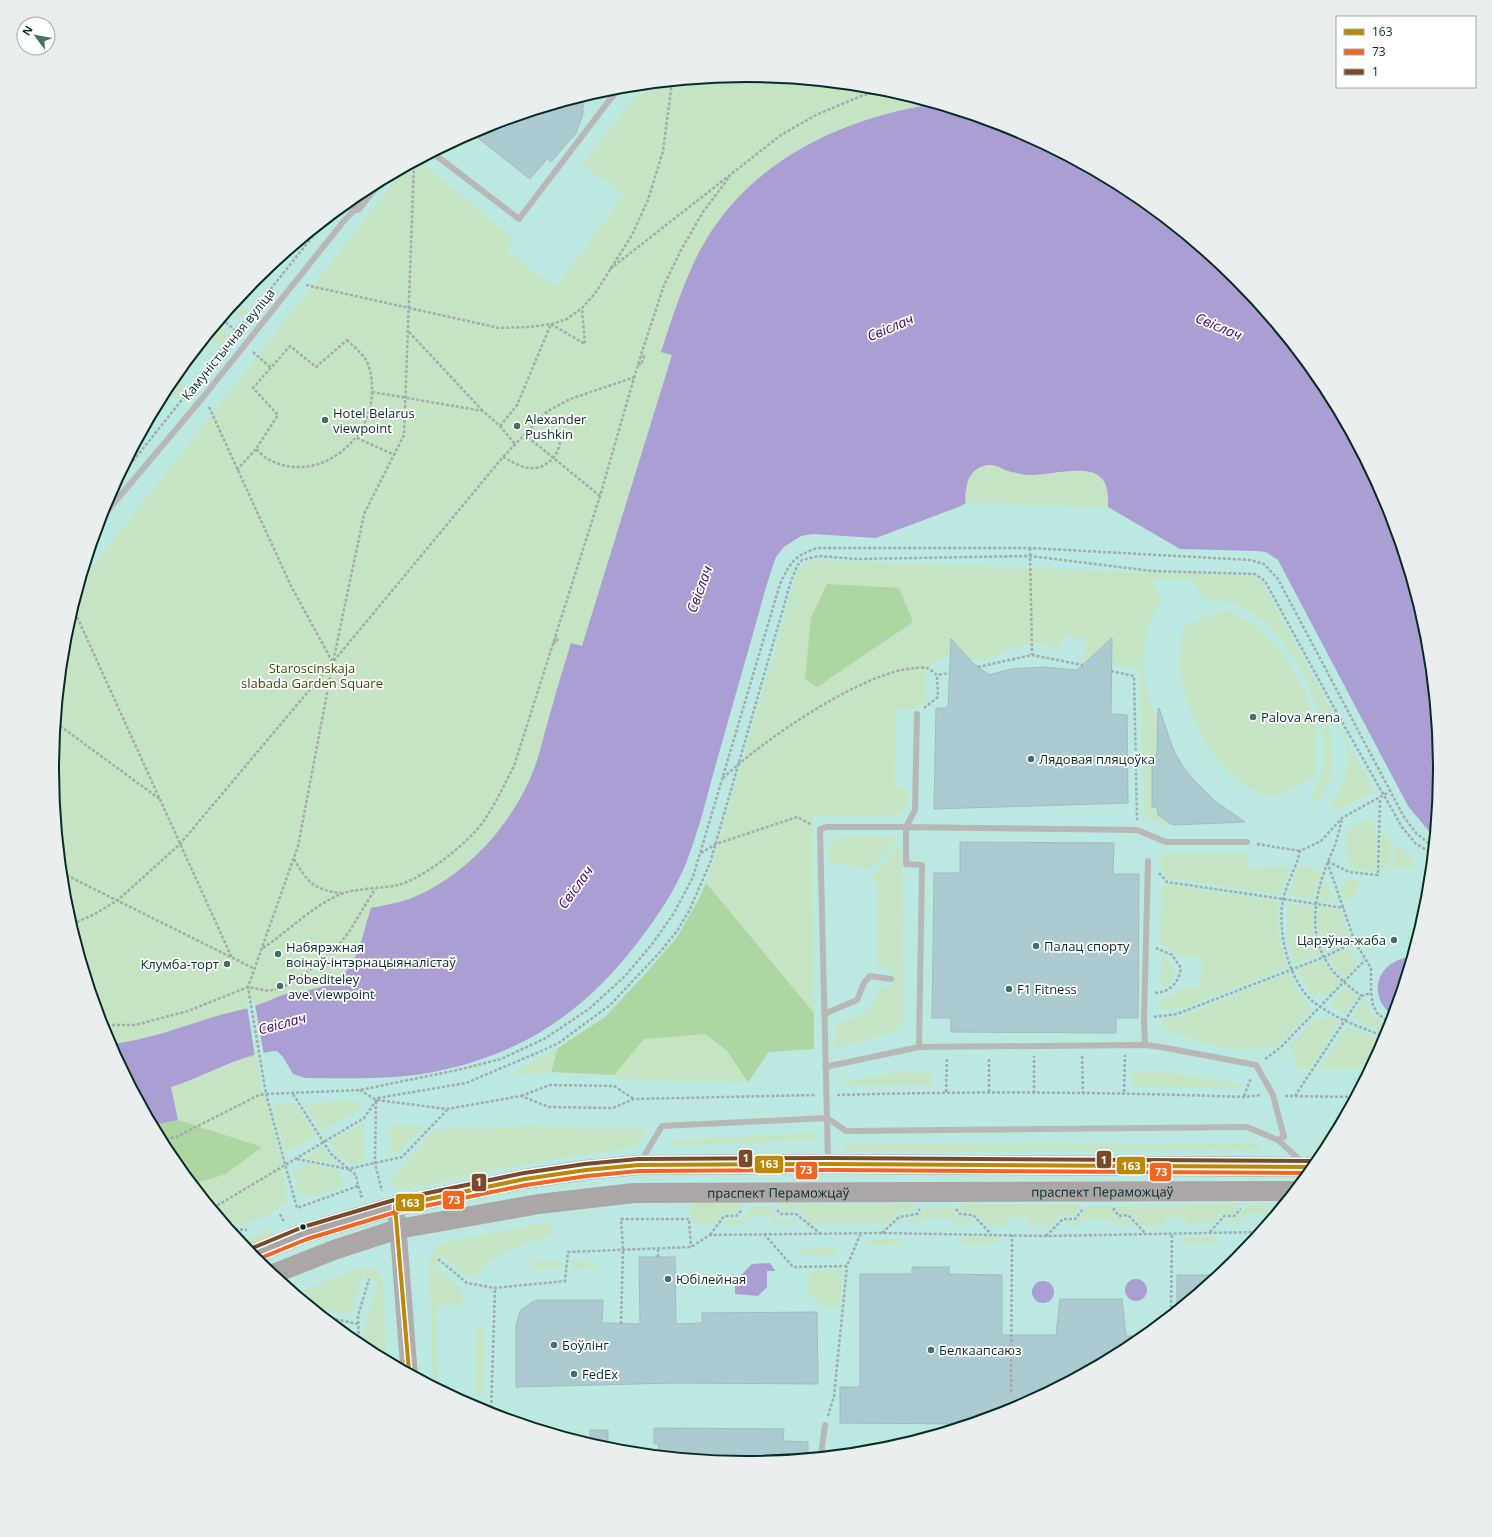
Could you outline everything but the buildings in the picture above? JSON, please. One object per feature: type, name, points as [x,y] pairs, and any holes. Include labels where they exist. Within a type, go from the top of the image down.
[{"type":"main road","name":"праспект Пераможцаў","points":[[258,1252],[389,1201],[586,1170],[639,1165],[828,1164],[1305,1167]]},
{"type":"main road","name":"праспект Пераможцаў","points":[[279,1272],[334,1250],[398,1229],[539,1204],[634,1193],[1289,1190]]},
{"type":"main road","points":[[389,1201],[398,1229],[409,1367]]},
{"type":"lane","points":[[436,155],[519,219],[614,95]]},
{"type":"lane","name":"Камуністычная вуліца","points":[[110,509],[296,282],[352,206]]},
{"type":"lane","points":[[917,714],[915,810],[906,827],[906,864],[922,865],[919,1047]]},
{"type":"lane","points":[[828,1164],[820,829],[827,827],[906,827],[1137,830],[1166,842],[1247,842]]},
{"type":"lane","points":[[1145,1045],[1144,1020],[1148,861]]},
{"type":"lane","points":[[824,1014],[857,1000],[864,983],[870,976],[891,979]]},
{"type":"lane","points":[[825,1067],[919,1047],[989,1048],[1145,1045],[1256,1066],[1273,1095],[1284,1137],[1278,1140]]},
{"type":"lane","points":[[639,1165],[662,1126],[827,1118],[846,1131],[1247,1127],[1278,1140],[1307,1164]]},
{"type":"lane","points":[[822,1451],[825,1425]]},
{"type":"path","points":[[296,282],[409,309],[499,328],[551,324],[567,319],[582,308],[596,292],[632,235],[648,200],[663,150],[672,86]]},
{"type":"path","points":[[608,271],[730,176],[781,134],[816,116],[860,96],[870,93]]},
{"type":"path","points":[[292,1093],[331,1154],[356,1175],[358,1186],[297,1208],[266,1094],[248,987],[298,846],[333,662],[364,514],[404,435],[414,168]]},
{"type":"path","points":[[294,859],[304,876],[313,885],[326,891],[342,894],[375,889],[399,884],[426,873],[459,846],[482,823],[514,766],[600,496],[638,364],[664,285],[681,250],[704,212],[730,176]]},
{"type":"path","points":[[130,465],[315,234]]},
{"type":"path","points":[[551,324],[585,344],[582,308]]},
{"type":"path","points":[[225,321],[237,332]]},
{"type":"path","points":[[500,426],[516,405],[551,324]]},
{"type":"path","points":[[409,331],[483,411],[500,426],[515,444]]},
{"type":"path","points":[[237,470],[256,449],[278,415],[253,388],[290,346],[316,367],[347,340],[366,361],[371,376],[372,392],[369,416],[357,438],[346,450],[316,465],[297,467],[270,460],[256,449]]},
{"type":"path","points":[[245,345],[271,368]]},
{"type":"path","points":[[76,922],[93,915],[118,900],[180,844],[503,457],[546,412],[570,399],[635,376]]},
{"type":"path","points":[[372,392],[483,411]]},
{"type":"path","points":[[204,396],[291,586],[333,662]]},
{"type":"path","points":[[503,457],[517,464],[530,468],[541,466],[554,458],[560,443],[560,435],[555,422],[546,412]]},
{"type":"path","points":[[524,434],[600,496]]},
{"type":"path","points":[[357,438],[395,455]]},
{"type":"path","points":[[168,1139],[176,1137],[259,1095],[360,1090],[462,1069],[501,1059],[544,1040],[589,1009],[625,976],[653,943],[674,913],[690,883],[701,853],[780,584],[789,564],[803,552],[818,548],[1030,548],[1250,560],[1264,564],[1278,579],[1389,792],[1404,817],[1416,833],[1429,843]]},
{"type":"path","points":[[1030,548],[1032,656]]},
{"type":"path","points":[[217,1206],[364,1118],[376,1100],[385,1095],[419,1092],[466,1083],[560,1042],[610,1005],[641,974],[677,931],[701,886],[716,844],[737,765],[791,581],[797,566],[802,560],[819,556],[857,559],[1030,556],[1152,571],[1247,573],[1261,577],[1409,837],[1428,851]]},
{"type":"path","points":[[76,615],[232,958]]},
{"type":"path","points":[[978,667],[1032,656],[1083,665]]},
{"type":"path","points":[[723,779],[737,765],[810,712],[865,683],[901,669],[927,668],[937,675],[950,672]]},
{"type":"path","points":[[1112,671],[1134,676],[1137,830]]},
{"type":"path","points":[[917,714],[938,697],[937,675]]},
{"type":"path","points":[[60,726],[162,801]]},
{"type":"path","points":[[1247,842],[1300,851],[1320,840],[1342,818],[1380,799],[1389,792]]},
{"type":"path","points":[[1327,861],[1349,872],[1378,875],[1380,799]]},
{"type":"path","points":[[701,853],[716,844],[798,817],[820,829]]},
{"type":"path","points":[[1342,818],[1332,852],[1327,861],[1315,903],[1316,933],[1324,957],[1334,972],[1361,996]]},
{"type":"path","points":[[1300,851],[1297,866],[1283,898],[1281,924],[1283,940],[1292,969],[1307,994],[1321,1007],[1344,1020],[1379,1034]]},
{"type":"path","points":[[1148,861],[1167,882],[1344,908]]},
{"type":"path","points":[[1327,861],[1355,942],[1371,968],[1370,993],[1373,1005],[1377,1013],[1385,1019]]},
{"type":"path","points":[[68,876],[255,969]]},
{"type":"path","points":[[109,1025],[135,1025],[188,1011],[248,987],[269,991],[287,985],[310,970],[338,946],[349,932],[375,889]]},
{"type":"path","points":[[263,948],[281,936],[310,912],[342,894]]},
{"type":"path","points":[[1144,1020],[1163,1015],[1177,1014],[1324,957],[1355,942]]},
{"type":"path","points":[[1145,994],[1163,992],[1173,988],[1179,979],[1181,968],[1172,955],[1146,945]]},
{"type":"path","points":[[1244,1096],[1256,1066],[1281,1047],[1365,960]]},
{"type":"path","points":[[1295,1097],[1361,996],[1370,993]]},
{"type":"path","points":[[1124,1092],[1125,1046]]},
{"type":"path","points":[[946,1092],[948,1047]]},
{"type":"path","points":[[1034,1047],[1034,1093]]},
{"type":"path","points":[[1082,1047],[1083,1093]]},
{"type":"path","points":[[989,1048],[989,1092]]},
{"type":"path","points":[[360,1090],[376,1100],[447,1109],[521,1096],[550,1085],[614,1086],[634,1099]]},
{"type":"path","points":[[521,1096],[549,1107],[613,1108],[634,1099],[946,1092],[1124,1092],[1244,1096],[1273,1095],[1295,1097],[1349,1097]]},
{"type":"path","points":[[376,1100],[375,1164],[389,1201]]},
{"type":"path","points":[[296,1159],[348,1169],[402,1157],[447,1109]]},
{"type":"path","points":[[438,1259],[467,1284],[495,1288],[565,1281],[568,1252],[691,1247],[710,1235],[724,1216],[736,1216],[745,1208]]},
{"type":"path","points":[[1210,1233],[1224,1216],[1234,1216],[1241,1208]]},
{"type":"path","points":[[776,1209],[781,1214],[796,1214],[822,1234]]},
{"type":"path","points":[[1115,1211],[1119,1216],[1128,1215],[1146,1234]]},
{"type":"path","points":[[1046,1236],[1063,1219],[1075,1220],[1080,1212]]},
{"type":"path","points":[[882,1233],[900,1217],[917,1214]]},
{"type":"path","points":[[960,1214],[973,1214],[991,1234]]},
{"type":"path","points":[[621,1324],[623,1249],[621,1219],[689,1219],[691,1247]]},
{"type":"path","points":[[237,1229],[247,1230]]},
{"type":"path","points":[[710,1235],[860,1235],[882,1233],[1046,1236],[1253,1232]]},
{"type":"path","points":[[764,1234],[793,1267],[847,1266]]},
{"type":"path","points":[[1171,1308],[1172,1234]]},
{"type":"path","points":[[825,1425],[834,1396],[847,1266],[860,1235]]},
{"type":"path","points":[[1011,1392],[1012,1235]]},
{"type":"path","points":[[658,1248],[658,1257]]},
{"type":"path","points":[[358,1336],[357,1324],[369,1279]]},
{"type":"path","points":[[492,1406],[495,1288]]},
{"type":"path","points":[[335,1319],[357,1324]]},
{"type":"green space","name":"Staroscinskaja slabada Garden Square","points":[[701,83],[791,83],[836,87],[926,106],[898,111],[863,121],[830,134],[798,150],[769,170],[742,193],[719,221],[699,252],[683,289],[662,352],[672,355],[582,646],[571,643],[534,769],[519,801],[495,835],[465,865],[431,889],[397,903],[371,908],[360,943],[350,965],[334,982],[315,989],[286,994],[255,1006],[254,999],[246,1000],[247,1008],[145,1038],[117,1043],[95,989],[82,946],[72,903],[60,813],[60,724],[65,679],[72,634],[88,573],[398,177],[423,163],[514,239],[506,251],[556,287],[624,195],[582,164],[636,96],[658,87]]},
{"type":"green space","points":[[241,304],[249,310],[241,318],[232,312]]},
{"type":"green space","points":[[220,327],[230,335],[222,346],[212,339],[191,365]]},
{"type":"green space","points":[[179,381],[186,388],[177,400],[170,394]]},
{"type":"green space","points":[[990,464],[1032,475],[1073,471],[1093,473],[1101,478],[1106,485],[1108,493],[1108,507],[966,503],[964,490],[969,478],[978,469]]},
{"type":"green space","points":[[815,560],[1253,576],[1262,583],[1375,792],[1336,811],[1333,803],[1346,772],[1347,746],[1343,735],[1328,715],[1332,750],[1331,773],[1328,784],[1314,805],[1311,795],[1322,770],[1323,736],[1317,709],[1307,681],[1292,655],[1274,632],[1253,614],[1230,602],[1204,599],[1192,580],[1152,579],[1161,600],[1147,630],[1144,646],[1145,678],[1148,694],[1160,725],[1157,731],[1153,807],[1157,807],[1158,815],[1173,825],[1157,823],[1150,819],[1144,812],[1139,668],[1093,664],[1082,660],[1088,643],[1066,634],[1058,651],[1037,642],[1010,649],[985,661],[944,656],[927,668],[925,704],[914,710],[896,710],[895,788],[907,788],[908,805],[901,814],[813,816],[814,1049],[769,1052],[748,1082],[618,1080],[614,1075],[551,1072],[516,1075],[515,1071],[558,1048],[605,1017],[677,937],[689,919],[706,883],[717,849],[797,573],[805,563]]},
{"type":"green space","points":[[827,584],[899,588],[913,622],[817,687],[805,679],[811,618]]},
{"type":"green space","name":"Palova Arena","points":[[1225,609],[1257,626],[1281,650],[1305,692],[1317,731],[1315,777],[1273,798],[1253,790],[1224,768],[1203,737],[1194,720],[1183,685],[1180,667],[1180,652],[1183,627]]},
{"type":"green space","points":[[1373,817],[1376,827],[1377,871],[1356,869],[1348,865],[1346,845],[1347,834],[1355,826]]},
{"type":"green space","points":[[1386,834],[1391,840],[1390,869],[1381,870],[1381,836]]},
{"type":"green space","points":[[874,835],[895,836],[897,840],[867,871],[852,865],[831,863],[827,852],[829,844],[848,837]]},
{"type":"green space","points":[[902,842],[904,1022],[899,1030],[834,1049],[836,1024],[859,1016],[870,1008],[874,1003],[880,986],[892,987],[891,968],[877,968],[878,889],[873,875]]},
{"type":"green space","points":[[1394,845],[1398,845],[1414,859],[1414,869],[1394,869]]},
{"type":"green space","points":[[1163,853],[1248,853],[1248,867],[1290,866],[1280,895],[1168,878],[1161,872]]},
{"type":"green space","points":[[1299,866],[1308,866],[1322,873],[1313,899],[1288,896]]},
{"type":"green space","points":[[1326,880],[1336,903],[1320,901],[1321,897],[1319,896]]},
{"type":"green space","points":[[1345,880],[1360,880],[1356,893],[1345,902],[1340,888]]},
{"type":"green space","points":[[706,883],[814,1013],[814,1049],[769,1052],[748,1082],[727,1051],[705,1034],[644,1039],[614,1075],[551,1072],[558,1048],[605,1017],[677,937],[699,899]]},
{"type":"green space","points":[[1166,884],[1278,901],[1278,930],[1286,968],[1186,1007],[1161,1010],[1161,998],[1170,997],[1181,988],[1197,988],[1202,972],[1198,957],[1182,957],[1169,948],[1160,945],[1161,888]]},
{"type":"green space","points":[[1287,903],[1312,906],[1313,930],[1320,955],[1294,964],[1287,933]]},
{"type":"green space","points":[[1318,907],[1338,909],[1351,943],[1325,953],[1318,932]]},
{"type":"green space","points":[[1351,949],[1357,966],[1344,978],[1328,958]]},
{"type":"green space","points":[[1161,956],[1172,964],[1174,975],[1171,981],[1161,987]]},
{"type":"green space","points":[[1322,960],[1340,983],[1325,997],[1319,992],[1313,997],[1296,970]]},
{"type":"green space","points":[[1289,973],[1298,991],[1313,1009],[1275,1048],[1247,1050],[1226,1048],[1163,1029],[1160,1023],[1165,1017],[1178,1018]]},
{"type":"green space","points":[[1346,987],[1357,997],[1345,1014],[1329,1003]]},
{"type":"green space","points":[[1363,999],[1368,1003],[1367,1006],[1375,1019],[1377,1018],[1383,1024],[1381,1031],[1351,1018]]},
{"type":"green space","points":[[1318,1017],[1322,1019],[1330,1017],[1339,1022],[1309,1069],[1297,1069],[1290,1045]]},
{"type":"green space","points":[[1346,1027],[1377,1039],[1363,1069],[1319,1069]]},
{"type":"green space","points":[[255,1055],[256,1062],[258,1062],[261,1088],[267,1104],[280,1156],[288,1202],[265,1216],[236,1228],[201,1187],[159,1124],[178,1120],[171,1087],[190,1081],[248,1056]]},
{"type":"green space","points":[[1160,1071],[1240,1084],[1241,1088],[1132,1086],[1131,1072]]},
{"type":"green space","points":[[900,1072],[933,1073],[932,1086],[842,1086],[841,1082]]},
{"type":"green space","points":[[362,1101],[357,1111],[322,1131],[303,1103]]},
{"type":"green space","points":[[272,1103],[295,1103],[315,1134],[312,1139],[285,1153]]},
{"type":"green space","points":[[178,1120],[262,1147],[226,1174],[198,1183],[159,1124]]},
{"type":"green space","points":[[365,1122],[363,1161],[352,1165],[334,1151],[331,1141]]},
{"type":"green space","points":[[390,1125],[424,1125],[399,1151],[391,1154]]},
{"type":"green space","points":[[528,1126],[647,1128],[641,1142],[632,1148],[536,1162],[395,1191],[391,1177],[437,1129]]},
{"type":"green space","points":[[1328,1132],[1319,1147],[1318,1143]]},
{"type":"green space","points":[[813,1133],[816,1137],[815,1140],[673,1146],[671,1142],[672,1140]]},
{"type":"green space","points":[[846,1143],[1255,1143],[1260,1145],[1260,1150],[846,1151],[843,1146]]},
{"type":"green space","points":[[322,1147],[333,1164],[305,1158]]},
{"type":"green space","points":[[308,1163],[336,1170],[344,1185],[316,1195],[305,1196],[300,1194],[293,1172]]},
{"type":"green space","points":[[744,1202],[739,1210],[722,1213],[716,1223],[700,1224],[691,1218],[690,1207],[694,1203]]},
{"type":"green space","points":[[776,1203],[917,1204],[912,1212],[898,1213],[889,1223],[807,1224],[804,1221],[808,1218],[797,1206],[793,1209],[795,1212],[782,1211]]},
{"type":"green space","points":[[963,1204],[1079,1204],[1081,1207],[1074,1216],[1059,1216],[1051,1226],[1028,1225],[1028,1217],[1008,1218],[1008,1226],[987,1225],[975,1213],[961,1212],[959,1210]]},
{"type":"green space","points":[[1237,1204],[1238,1208],[1233,1214],[1221,1214],[1213,1224],[1186,1224],[1186,1217],[1166,1217],[1166,1225],[1142,1226],[1132,1214],[1120,1213],[1117,1206]]},
{"type":"green space","points":[[1265,1204],[1272,1210],[1267,1216],[1265,1214],[1246,1214],[1238,1223],[1223,1224],[1226,1219],[1235,1219],[1249,1205]]},
{"type":"green space","points":[[770,1206],[778,1219],[793,1219],[795,1223],[776,1224],[770,1215],[750,1216],[741,1225],[725,1225],[727,1220],[740,1221],[752,1207]]},
{"type":"green space","points":[[1110,1206],[1118,1218],[1127,1218],[1132,1225],[1117,1226],[1109,1219],[1086,1219],[1079,1226],[1062,1225],[1067,1221],[1076,1222],[1087,1207]]},
{"type":"green space","points":[[925,1207],[950,1207],[959,1218],[968,1217],[972,1220],[969,1224],[958,1225],[949,1218],[927,1218],[921,1223],[909,1222],[907,1220],[910,1217],[918,1217]]},
{"type":"green space","points":[[549,1222],[552,1231],[549,1237],[527,1243],[507,1251],[490,1262],[474,1279],[470,1278],[442,1254],[434,1265],[461,1289],[464,1304],[437,1306],[439,1383],[433,1380],[429,1262],[435,1249],[447,1242]]},
{"type":"green space","points":[[271,1229],[273,1236],[253,1246],[246,1240]]},
{"type":"green space","points":[[996,1237],[999,1241],[995,1244],[964,1245],[961,1242],[963,1238]]},
{"type":"green space","points":[[1216,1237],[1219,1240],[1216,1243],[1184,1245],[1181,1241],[1185,1238]]},
{"type":"green space","points":[[899,1239],[902,1242],[899,1245],[867,1246],[864,1243],[868,1240]]},
{"type":"green space","points":[[834,1248],[837,1251],[834,1255],[802,1256],[799,1252],[802,1249]]},
{"type":"green space","points":[[572,1261],[593,1263],[599,1268],[572,1270]]},
{"type":"green space","points":[[534,1262],[561,1262],[560,1269],[534,1269]]},
{"type":"green space","points":[[363,1267],[376,1270],[380,1274],[383,1281],[386,1353],[364,1340],[363,1331],[378,1281],[362,1277],[351,1314],[321,1309],[301,1291]]},
{"type":"green space","points":[[842,1270],[840,1308],[823,1306],[811,1295],[808,1290],[809,1273],[813,1271]]},
{"type":"green space","points":[[480,1328],[484,1329],[485,1336],[484,1395],[476,1394],[476,1336],[477,1330]]},
{"type":"water","name":"Свіслач","points":[[926,106],[967,118],[1050,152],[1128,197],[1164,223],[1199,252],[1232,283],[1263,316],[1291,350],[1341,425],[1362,465],[1381,506],[1397,548],[1410,591],[1420,634],[1432,724],[1433,768],[1430,832],[1408,806],[1278,560],[1266,552],[1180,549],[1108,507],[1105,483],[1099,476],[1093,473],[1085,471],[1067,471],[1029,475],[987,465],[975,470],[970,477],[965,494],[966,503],[961,506],[876,538],[813,534],[801,536],[784,547],[776,557],[701,820],[687,861],[677,883],[665,903],[638,942],[617,968],[571,1011],[520,1043],[491,1056],[428,1073],[398,1077],[305,1078],[293,1074],[283,1057],[277,1051],[249,1056],[171,1087],[178,1120],[159,1124],[130,1072],[117,1043],[137,1040],[163,1033],[254,1006],[283,995],[322,987],[337,980],[349,968],[353,961],[371,908],[397,903],[412,898],[431,889],[448,878],[480,851],[507,819],[519,801],[531,776],[571,643],[582,646],[672,355],[661,352],[688,276],[699,252],[719,221],[742,193],[769,170],[798,150],[830,134],[863,121],[898,111]]},
{"type":"water","points":[[1406,958],[1388,1011],[1380,998],[1378,989],[1379,980],[1383,972],[1390,965]]},
{"type":"water","points":[[770,1263],[775,1271],[767,1271],[767,1287],[758,1296],[735,1294],[735,1281],[752,1264]]},
{"type":"water","points":[[1136,1279],[1144,1282],[1147,1290],[1144,1298],[1136,1301],[1128,1298],[1125,1290],[1128,1282]]},
{"type":"water","points":[[1043,1281],[1051,1284],[1054,1292],[1051,1300],[1043,1303],[1035,1300],[1032,1292],[1035,1284]]},
{"type":"pier","points":[[255,1004],[264,1055],[255,1057],[247,1006]]},
{"type":"transit line","name":"1","points":[[254,1247],[303,1227],[394,1200],[524,1173],[585,1164],[638,1159],[828,1158],[1309,1161]]},
{"type":"transit line","name":"163","points":[[409,1367],[395,1206],[525,1179],[586,1170],[639,1165],[828,1164],[1305,1167]]},
{"type":"transit line","name":"73","points":[[263,1257],[307,1239],[396,1212],[526,1185],[587,1176],[639,1171],[828,1170],[1301,1173]]},
{"type":"place","name":"Hotel Belarus viewpoint","points":[[325,420]]},
{"type":"place","name":"Alexander Pushkin","points":[[517,426]]},
{"type":"place","name":"Palova Arena","points":[[1253,717]]},
{"type":"place","name":"Лядовая пляцоўка","points":[[1031,759]]},
{"type":"place","name":"Царэўна-жаба","points":[[1394,940]]},
{"type":"place","name":"Палац спорту","points":[[1036,946]]},
{"type":"place","name":"Набярэжная воінаў-інтэрнацыяналістаў","points":[[278,954]]},
{"type":"place","name":"Клумба-торт","points":[[227,964]]},
{"type":"place","name":"Pobediteley ave. viewpoint","points":[[280,986]]},
{"type":"place","name":"F1 Fitness","points":[[1009,989]]},
{"type":"place","name":"Юбілейная","points":[[668,1279]]},
{"type":"place","name":"Боўлінг","points":[[554,1345]]},
{"type":"place","name":"Белкаапсаюз","points":[[931,1350]]},
{"type":"place","name":"FedEx","points":[[574,1374]]}]
